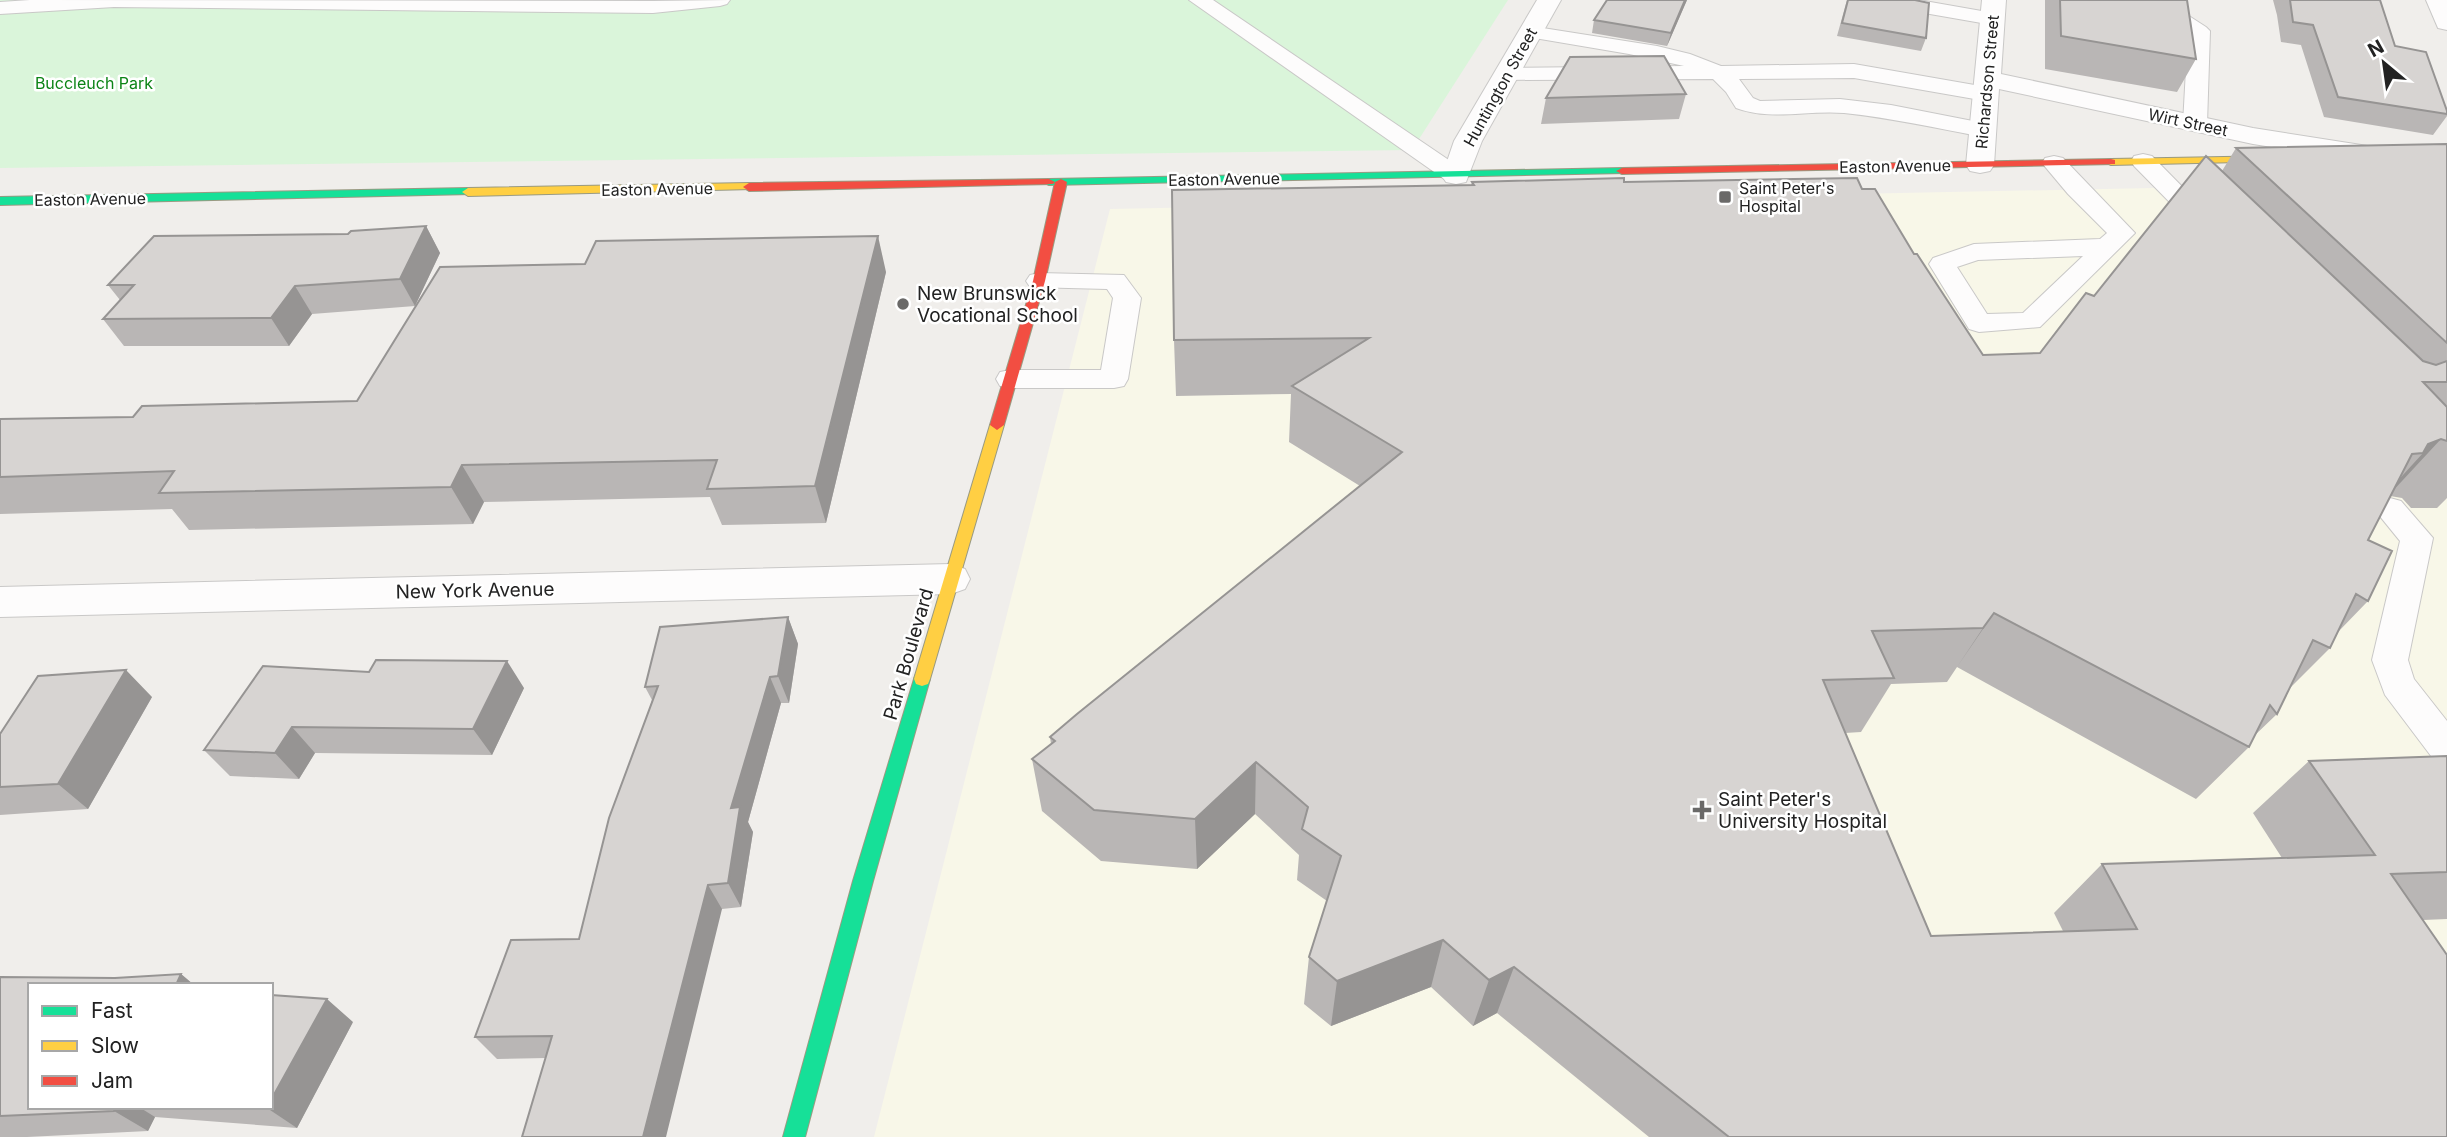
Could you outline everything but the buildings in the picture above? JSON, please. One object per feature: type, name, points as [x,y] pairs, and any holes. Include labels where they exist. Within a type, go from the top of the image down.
[{"type":"street","name":"Huntington Street","points":[[1456,176],[1468,141],[1549,0]]},
{"type":"street","points":[[2438,0],[2447,23]]},
{"type":"street","name":"Richardson Street","points":[[1980,164],[1994,9]]},
{"type":"street","name":"Wirt Street","points":[[1987,86],[2253,136],[2390,157]]},
{"type":"street","name":"Easton Avenue","points":[[0,201],[2390,157]]},
{"type":"street","name":"Park Boulevard","points":[[794,1137],[863,881],[1039,281],[1061,182]]},
{"type":"street","name":"New York Avenue","points":[[0,602],[951,579]]},
{"type":"lane","points":[[0,8],[114,1],[653,8],[720,0]]},
{"type":"lane","points":[[1199,0],[1456,176]]},
{"type":"lane","points":[[1884,0],[1994,9]]},
{"type":"lane","points":[[2120,0],[2165,9],[2199,31],[2195,124]]},
{"type":"lane","points":[[1530,32],[1692,61],[1719,73],[1735,87],[1744,103],[1756,108],[1840,106],[1891,112],[1983,130]]},
{"type":"lane","points":[[1505,75],[1854,71],[1987,86]]},
{"type":"lane","points":[[2143,162],[2225,245]]},
{"type":"lane","points":[[2054,163],[2115,240],[2140,251]]},
{"type":"lane","points":[[2115,240],[2031,321],[1979,323],[1942,264],[1974,252],[2040,250],[2115,240]]},
{"type":"lane","points":[[1010,379],[1114,379],[1127,298],[1115,281],[1039,281]]},
{"type":"lane","points":[[2390,509],[2417,538],[2390,660],[2398,685],[2447,749]]},
{"type":"shaded area","name":"Saint Peter's University Hospital","points":[[2447,182],[2447,1137],[874,1137],[1110,209]]},
{"type":"green space","name":"Buccleuch Park","points":[[0,0],[1508,0],[1412,150],[0,168]]},
{"type":"traffic: fast","points":[[1049,182],[1622,171]]},
{"type":"traffic: fast","points":[[0,201],[468,192]]},
{"type":"traffic: fast","points":[[794,1137],[863,881],[922,679]]},
{"type":"traffic: slow","points":[[2111,162],[2280,159]]},
{"type":"traffic: slow","points":[[468,192],[749,187]]},
{"type":"traffic: slow","points":[[922,679],[997,425]]},
{"type":"traffic: jam","points":[[1622,171],[2111,162]]},
{"type":"traffic: jam","points":[[749,187],[1049,182]]},
{"type":"traffic: jam","points":[[997,425],[1039,281],[1061,182]]},
{"type":"place","name":"Saint Peter's Hospital","points":[[1725,197]]},
{"type":"place","name":"New Brunswick Vocational School","points":[[903,304]]},
{"type":"place","name":"Saint Peter's University Hospital","points":[[1702,810]]}]
